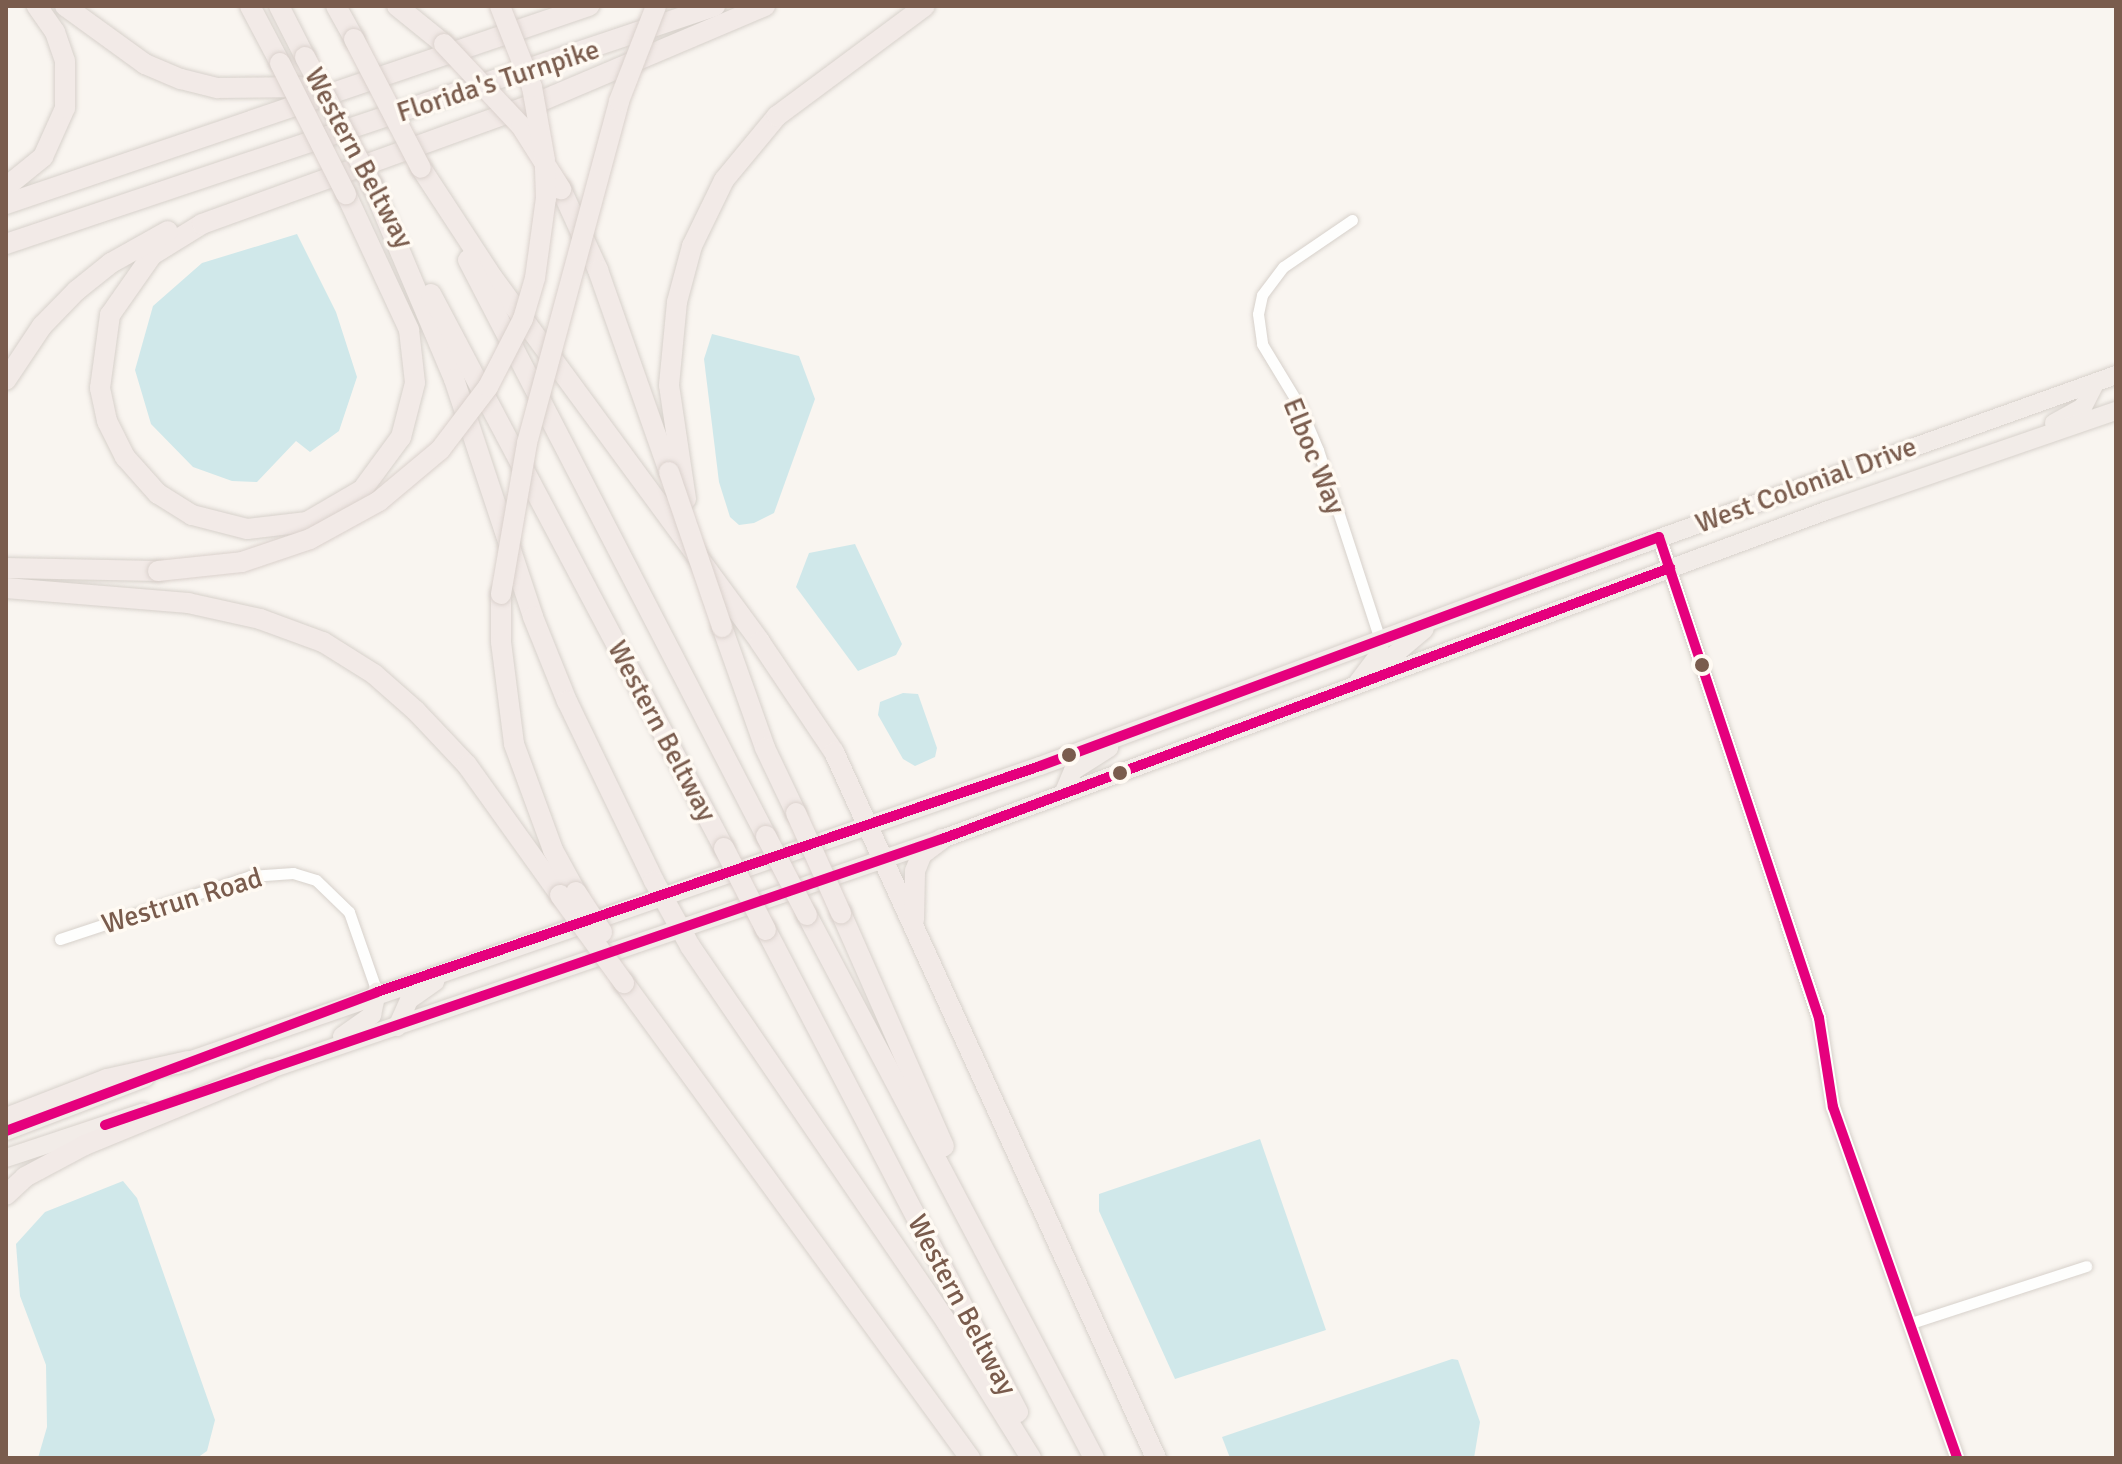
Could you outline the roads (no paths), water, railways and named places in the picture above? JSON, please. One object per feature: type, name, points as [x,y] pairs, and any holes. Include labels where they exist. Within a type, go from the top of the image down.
[{"type":"highway","points":[[6,187],[43,157],[65,108],[65,61],[37,6]]},
{"type":"highway","points":[[65,6],[145,64],[181,79],[253,90],[355,85]]},
{"type":"highway","points":[[250,6],[346,194],[409,330],[415,383],[408,417],[381,469],[341,505],[283,528],[227,527],[177,508],[146,483],[125,457],[103,404],[103,338],[121,294],[165,244],[287,190]]},
{"type":"highway","name":"Western Beltway","points":[[279,6],[1042,1458]]},
{"type":"highway","name":"Western Beltway","points":[[336,6],[807,915],[1094,1458]]},
{"type":"highway","points":[[397,6],[481,79],[521,126],[561,189],[598,270],[765,748],[957,1174],[969,1218]]},
{"type":"highway","points":[[6,568],[158,571],[242,562],[310,539],[365,509],[440,450],[488,387],[523,319],[542,238],[545,160],[540,122],[522,54],[500,6]]},
{"type":"highway","name":"Florida's Turnpike","points":[[6,204],[589,6]]},
{"type":"highway","points":[[568,894],[514,744],[501,642],[501,594],[527,443],[619,101],[656,6]]},
{"type":"highway","name":"Florida's Turnpike","points":[[6,244],[715,6]]},
{"type":"highway","points":[[6,380],[42,326],[111,263],[172,229],[534,104],[765,6]]},
{"type":"highway","points":[[722,627],[686,499],[669,385],[677,302],[692,246],[724,180],[777,116],[925,6]]},
{"type":"highway","points":[[421,168],[511,303],[802,702],[869,823],[881,858],[1156,1458]]},
{"type":"highway","points":[[372,185],[454,379],[533,617],[567,701],[663,896],[680,928],[947,1323],[1031,1458]]},
{"type":"highway","name":"West Colonial Drive","points":[[6,1131],[377,992],[467,964],[1141,728],[1659,537],[2116,375]]},
{"type":"highway","points":[[2006,449],[2083,407],[2096,382]]},
{"type":"highway","name":"West Colonial Drive","points":[[6,1158],[942,839],[1670,568],[2116,411]]},
{"type":"highway","points":[[6,588],[188,603],[260,619],[323,642],[374,674],[416,711],[467,765],[568,894],[970,1458]]},
{"type":"highway","points":[[1386,673],[1406,643],[1447,615]]},
{"type":"highway","points":[[1358,682],[1378,655],[1380,640]]},
{"type":"highway","points":[[1063,794],[1073,771],[1141,728]]},
{"type":"highway","points":[[914,928],[915,871],[922,854],[942,839]]},
{"type":"highway","points":[[397,1027],[416,993],[467,964]]},
{"type":"highway","points":[[6,1195],[35,1170],[85,1145],[270,1069],[359,1028],[372,1015],[377,992]]},
{"type":"highway","points":[[6,1118],[107,1079],[188,1061]]},
{"type":"street","name":"Elboc Way","points":[[1352,220],[1283,267],[1262,295],[1258,314],[1262,344],[1299,405],[1318,450],[1380,640]]},
{"type":"street","points":[[1659,537],[1819,1018],[1838,1120],[1868,1214],[1914,1322],[1957,1458]]},
{"type":"street","name":"Westrun Road","points":[[60,939],[250,876],[293,873],[316,880],[349,912],[377,992]]},
{"type":"street","points":[[1914,1322],[2086,1266]]},
{"type":"water","points":[[297,234],[336,312],[357,377],[339,431],[310,452],[296,441],[257,482],[232,481],[193,467],[151,424],[135,370],[153,306],[202,263]]},
{"type":"water","points":[[712,334],[799,356],[815,399],[774,513],[754,523],[739,525],[730,517],[719,482],[704,359]]},
{"type":"water","points":[[855,544],[902,644],[896,655],[858,671],[796,587],[809,553]]},
{"type":"water","points":[[903,693],[918,694],[937,748],[935,757],[915,766],[903,759],[878,715],[880,702]]},
{"type":"water","points":[[1260,1139],[1326,1330],[1175,1379],[1099,1211],[1099,1194]]},
{"type":"water","points":[[123,1181],[137,1198],[215,1420],[207,1451],[197,1458],[38,1458],[47,1427],[46,1365],[20,1296],[16,1244],[45,1212]]},
{"type":"water","points":[[1452,1359],[1458,1360],[1480,1422],[1474,1458],[1230,1458],[1222,1437]]}]
